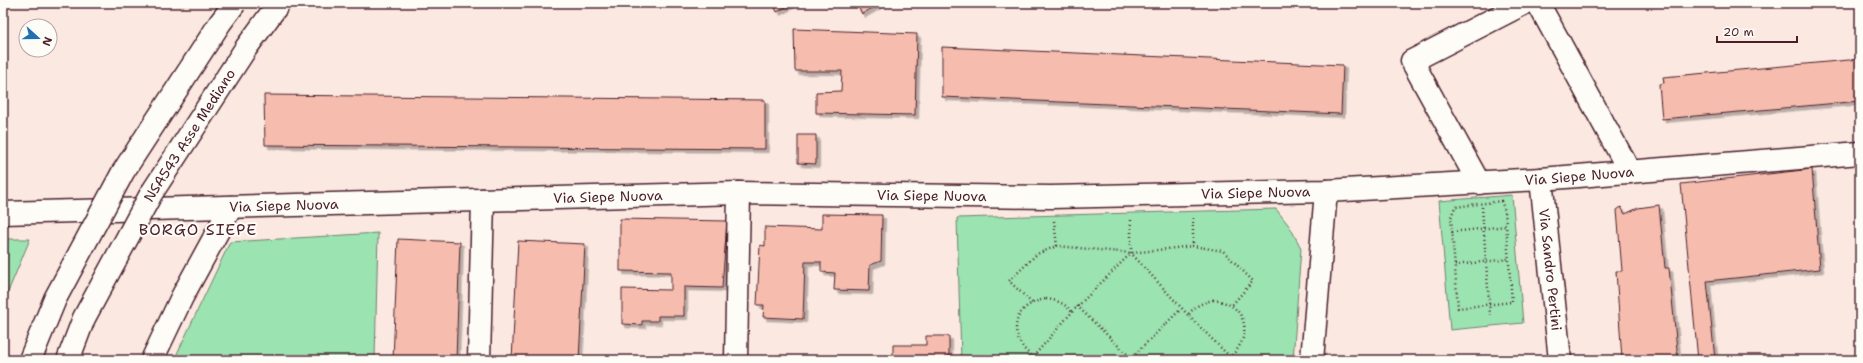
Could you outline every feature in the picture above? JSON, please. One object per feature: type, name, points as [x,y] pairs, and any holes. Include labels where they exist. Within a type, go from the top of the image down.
[{"type":"main road","points":[[30,360],[55,299],[122,172],[220,23],[235,3]]},
{"type":"main road","name":"NSA543 Asse Mediano","points":[[68,360],[84,318],[151,194],[246,48],[279,3]]},
{"type":"main road","points":[[1479,183],[1412,61],[1525,3]]},
{"type":"main road","points":[[1538,3],[1630,172]]},
{"type":"main road","name":"Via Siepe Nuova","points":[[3,213],[739,193],[1051,197],[1326,190],[1541,179],[1860,153]]},
{"type":"main road","name":"Via Sandro Pertini","points":[[1541,179],[1560,360]]},
{"type":"main road","points":[[1312,360],[1326,190]]},
{"type":"main road","points":[[736,360],[739,193]]},
{"type":"main road","points":[[479,360],[482,200]]},
{"type":"main road","points":[[152,360],[182,297],[231,207]]},
{"type":"path","points":[[1479,183],[1482,204],[1490,315]]},
{"type":"path","points":[[1131,196],[1131,253],[1182,309],[1234,360]]},
{"type":"path","points":[[1501,201],[1505,211],[1506,226],[1512,302],[1458,308],[1451,217],[1455,208],[1501,201]]},
{"type":"path","points":[[1452,232],[1506,226]]},
{"type":"path","points":[[1032,302],[1009,281],[1037,254],[1057,246],[1131,253],[1193,246],[1223,251],[1253,281],[1232,305]]},
{"type":"path","points":[[1072,312],[1065,304],[1056,300],[1046,299],[1032,302],[1020,313],[1016,322],[1016,333],[1024,351],[1033,357],[1072,312],[1077,306],[1131,253]]},
{"type":"path","points":[[1455,265],[1509,259]]},
{"type":"path","points":[[1188,315],[1194,308],[1203,302],[1213,300],[1223,301],[1232,305],[1239,312],[1244,322],[1245,332],[1243,342],[1238,350],[1230,357]]},
{"type":"path","points":[[1077,306],[1131,359],[1182,309]]},
{"type":"green space","points":[[1512,195],[1523,323],[1450,330],[1439,201]]},
{"type":"green space","points":[[1276,209],[1290,227],[1301,248],[1293,360],[961,360],[957,218]]},
{"type":"green space","points":[[378,233],[375,360],[174,360],[230,242]]},
{"type":"green space","points":[[3,239],[30,239],[3,304]]},
{"type":"building","points":[[773,3],[793,3],[777,12]]},
{"type":"building","points":[[856,3],[881,3],[862,14]]},
{"type":"building","points":[[794,29],[917,34],[915,115],[816,113],[816,92],[841,91],[842,71],[795,71]]},
{"type":"building","points":[[942,47],[1343,65],[1341,114],[942,97]]},
{"type":"building","points":[[1860,59],[1860,101],[1662,119],[1659,84],[1664,83],[1663,77]]},
{"type":"building","points":[[264,95],[765,100],[765,149],[265,145]]},
{"type":"building","points":[[798,135],[816,135],[816,164],[798,163]]},
{"type":"building","points":[[1860,168],[1860,191],[1858,169]]},
{"type":"building","points":[[1812,169],[1820,269],[1707,281],[1715,360],[1698,360],[1681,184]]},
{"type":"building","points":[[1659,205],[1665,268],[1669,268],[1678,360],[1622,360],[1616,271],[1622,271],[1617,210],[1621,207],[1625,214],[1638,208]]},
{"type":"building","points":[[822,214],[882,215],[881,261],[870,265],[869,291],[834,290],[835,273],[821,272],[821,262],[805,262],[803,319],[763,317],[764,305],[757,305],[760,245],[765,246],[765,227],[822,229]]},
{"type":"building","points":[[620,219],[727,221],[722,288],[684,287],[684,316],[658,316],[658,321],[642,321],[642,325],[622,324],[622,289],[671,290],[671,272],[620,271]]},
{"type":"building","points":[[398,239],[460,242],[456,360],[393,360]]},
{"type":"building","points":[[518,241],[585,244],[579,360],[512,360]]},
{"type":"building","points":[[926,336],[949,336],[949,360],[893,360],[893,345],[926,345]]},
{"type":"building","points":[[1819,358],[1819,360],[1798,360]]},
{"type":"district","name":"BORGO SIEPE","points":[[198,229]]}]
